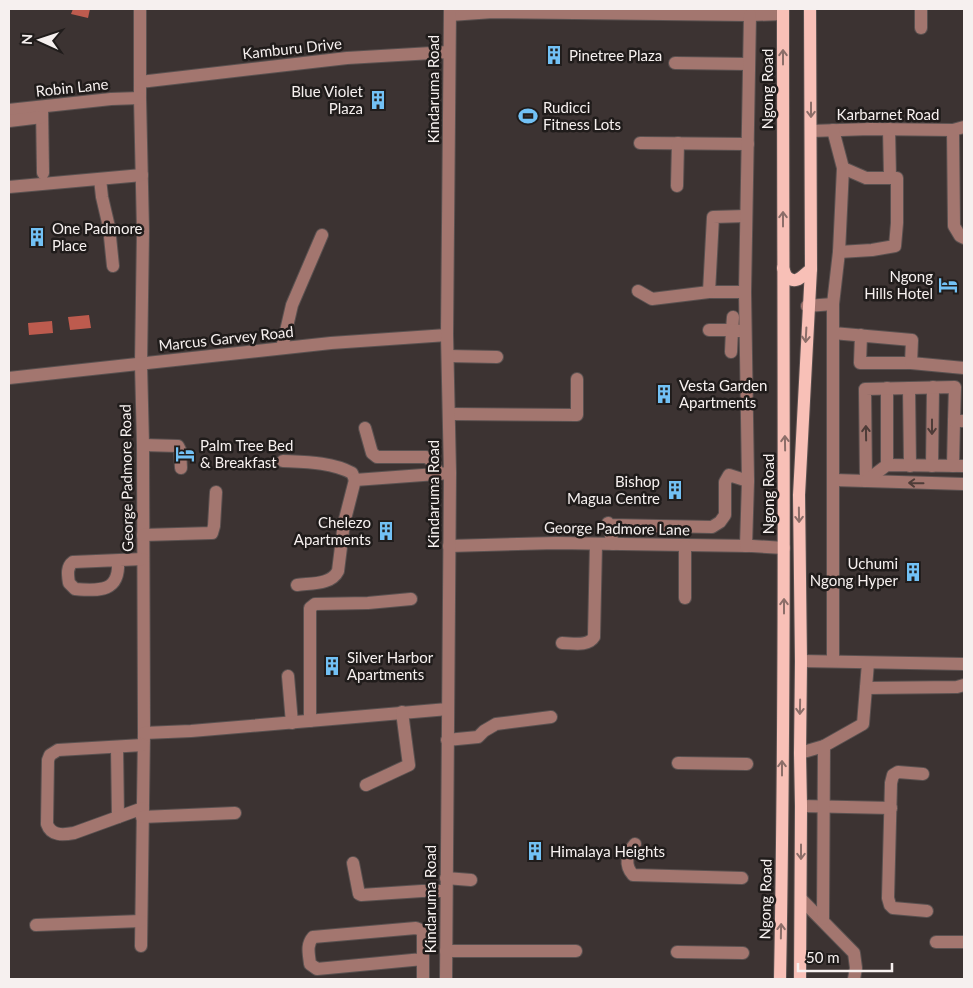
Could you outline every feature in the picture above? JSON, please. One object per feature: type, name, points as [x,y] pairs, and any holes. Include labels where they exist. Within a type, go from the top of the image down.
[{"type":"main road","name":"Ngong Road","points":[[800,979],[802,661],[798,495],[807,306],[811,269],[810,9]]},
{"type":"main road","name":"Ngong Road","points":[[780,979],[784,548],[783,11]]},
{"type":"main road","points":[[783,268],[786,276],[794,281],[798,281],[811,269]]},
{"type":"street","name":"George Padmore Road","points":[[140,9],[143,231],[141,364],[144,739],[141,946]]},
{"type":"street","points":[[921,9],[921,28]]},
{"type":"street","points":[[450,12],[670,11],[750,15],[783,11]]},
{"type":"street","name":"Kindaruma Road","points":[[446,979],[445,885],[449,546],[444,474],[450,414],[447,334],[450,175],[450,12]]},
{"type":"street","points":[[746,546],[748,481],[745,292],[750,15]]},
{"type":"street","name":"Kamburu Drive","points":[[140,82],[347,58],[449,52]]},
{"type":"street","points":[[675,63],[749,64]]},
{"type":"street","name":"Robin Lane","points":[[9,110],[42,112],[111,99],[140,98]]},
{"type":"street","points":[[9,121],[42,112],[43,173]]},
{"type":"street","name":"Karbarnet Road","points":[[811,131],[958,129]]},
{"type":"street","points":[[958,129],[954,226],[960,236],[964,238]]},
{"type":"street","points":[[833,130],[843,168],[839,252],[833,304],[833,661]]},
{"type":"street","points":[[889,130],[890,177]]},
{"type":"street","points":[[640,143],[748,144]]},
{"type":"street","points":[[677,186],[678,143]]},
{"type":"street","points":[[839,252],[895,246],[897,223],[896,178],[866,178],[843,168]]},
{"type":"street","points":[[9,187],[142,175]]},
{"type":"street","points":[[100,179],[109,227],[113,266]]},
{"type":"street","points":[[709,292],[713,217],[746,216]]},
{"type":"street","points":[[282,348],[292,305],[322,235]]},
{"type":"street","points":[[638,291],[652,299],[709,292],[745,292]]},
{"type":"street","points":[[807,306],[833,304]]},
{"type":"street","points":[[731,352],[733,317]]},
{"type":"street","points":[[709,330],[745,331]]},
{"type":"street","points":[[834,333],[912,340],[911,363]]},
{"type":"street","name":"Marcus Garvey Road","points":[[9,378],[331,343],[447,334]]},
{"type":"street","points":[[861,335],[860,363],[911,363],[964,368]]},
{"type":"street","points":[[448,356],[497,357]]},
{"type":"street","points":[[450,414],[577,415],[577,379]]},
{"type":"street","points":[[955,387],[959,421],[958,466],[887,465],[866,481],[866,389],[955,387]]},
{"type":"street","points":[[887,388],[887,465]]},
{"type":"street","points":[[909,388],[910,466]]},
{"type":"street","points":[[932,466],[933,388]]},
{"type":"street","points":[[365,428],[372,453],[377,457],[426,457],[434,462],[444,474]]},
{"type":"street","points":[[143,445],[178,446],[181,468]]},
{"type":"street","points":[[283,461],[343,468],[352,473],[355,480],[344,523],[338,571],[335,577],[328,581],[297,585]]},
{"type":"street","points":[[355,480],[444,474]]},
{"type":"street","points":[[613,544],[608,523],[610,520],[712,527],[720,522],[725,515],[725,482],[729,475],[748,481]]},
{"type":"street","points":[[834,480],[964,484]]},
{"type":"street","points":[[143,535],[212,533],[216,492]]},
{"type":"street","name":"George Padmore Lane","points":[[449,546],[556,543],[784,548]]},
{"type":"street","points":[[562,643],[588,643],[592,642],[594,637],[596,544]]},
{"type":"street","points":[[685,546],[685,598]]},
{"type":"street","points":[[118,561],[143,559]]},
{"type":"street","points":[[310,721],[310,608],[315,604],[368,603],[411,599]]},
{"type":"street","points":[[802,661],[964,664]]},
{"type":"street","points":[[800,753],[824,746],[862,724],[868,663]]},
{"type":"street","points":[[288,676],[292,723]]},
{"type":"street","points":[[866,688],[957,687],[964,685]]},
{"type":"street","points":[[235,813],[142,813],[118,817],[74,833],[57,834],[48,829],[47,824],[48,760],[58,750],[117,747],[144,739],[191,731],[448,708]]},
{"type":"street","points":[[366,785],[409,765],[402,712]]},
{"type":"street","points":[[447,740],[478,737],[496,724],[551,717]]},
{"type":"street","points":[[823,920],[824,746]]},
{"type":"street","points":[[117,747],[118,817]]},
{"type":"street","points":[[678,764],[747,764]]},
{"type":"street","points":[[923,774],[898,772],[893,775],[891,783],[888,898],[893,908],[927,911]]},
{"type":"street","points":[[801,806],[891,808]]},
{"type":"street","points":[[635,844],[629,850],[627,859],[628,868],[633,875],[742,878]]},
{"type":"street","points":[[353,863],[361,896],[472,880]]},
{"type":"street","points":[[801,899],[854,953],[856,968],[854,979]]},
{"type":"street","points":[[36,924],[141,921]]},
{"type":"street","points":[[423,959],[317,969],[310,964],[308,946],[309,941],[313,937],[416,928],[423,933],[423,959],[423,979]]},
{"type":"street","points":[[936,942],[964,942]]},
{"type":"street","points":[[446,951],[576,951]]},
{"type":"street","points":[[677,952],[743,953]]},
{"type":"shaded area","points":[[73,9],[90,9],[88,18],[71,14]]},
{"type":"shaded area","points":[[89,315],[91,328],[70,330],[68,317]]},
{"type":"shaded area","points":[[52,321],[53,333],[29,335],[28,323]]},
{"type":"place","name":"Pinetree Plaza","points":[[554,55]]},
{"type":"place","name":"Blue Violet Plaza","points":[[378,100]]},
{"type":"place","name":"Rudicci Fitness Lots","points":[[528,116]]},
{"type":"place","name":"One Padmore Place","points":[[37,237]]},
{"type":"place","name":"Ngong Hills Hotel","points":[[948,285]]},
{"type":"place","name":"Vesta Garden Apartments","points":[[664,394]]},
{"type":"place","name":"Palm Tree Bed & Breakfast","points":[[185,454]]},
{"type":"place","name":"Bishop Magua Centre","points":[[675,490]]},
{"type":"place","name":"Chelezo Apartments","points":[[386,531]]},
{"type":"place","name":"Uchumi Ngong Hyper","points":[[913,572]]},
{"type":"place","name":"Silver Harbor Apartments","points":[[332,666]]},
{"type":"place","name":"Himalaya Heights","points":[[535,851]]}]
